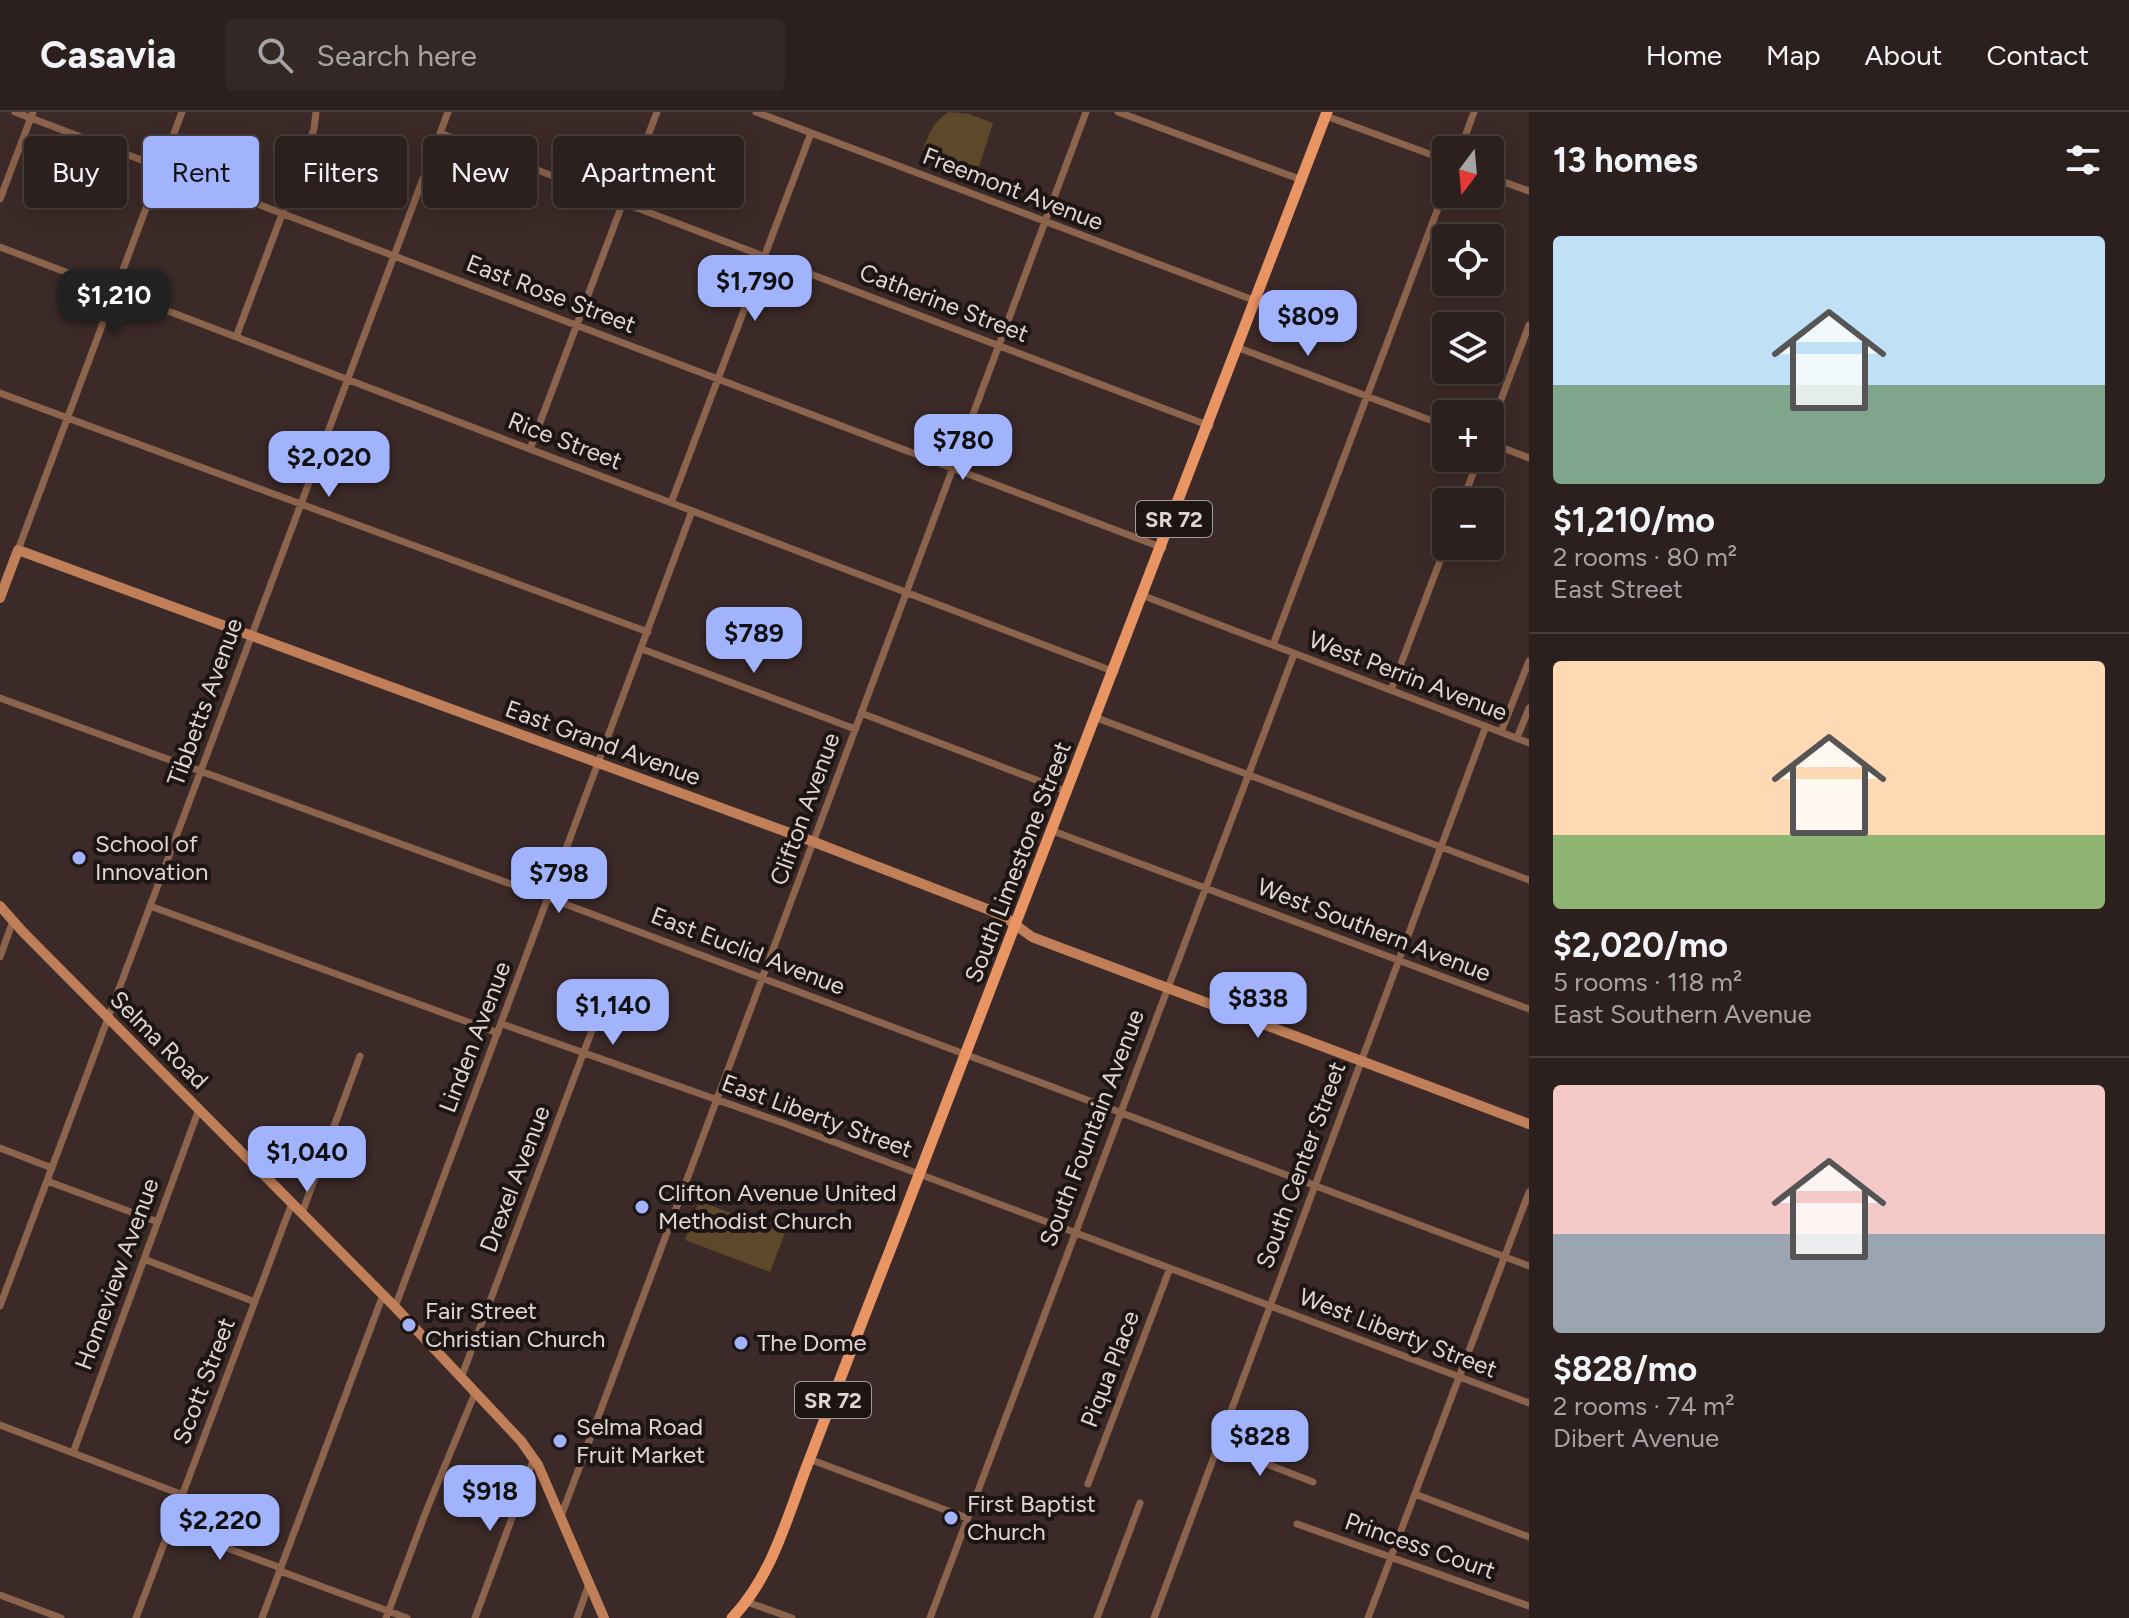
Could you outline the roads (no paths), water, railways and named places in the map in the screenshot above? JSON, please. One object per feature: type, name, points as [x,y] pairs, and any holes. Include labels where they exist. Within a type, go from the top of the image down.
[{"type":"main road","name":"South Limestone Street","points":[[732,1618],[747,1602],[765,1572],[1018,926],[1326,114]]},
{"type":"street","name":"East Rose Street","points":[[15,112],[32,115],[143,160]]},
{"type":"street","points":[[172,136],[182,112]]},
{"type":"street","points":[[236,337],[314,129],[316,112]]},
{"type":"street","name":"Tibbetts Avenue","points":[[0,1306],[448,112]]},
{"type":"street","points":[[648,136],[657,112]]},
{"type":"street","name":"Freemont Avenue","points":[[756,112],[1256,301]]},
{"type":"street","name":"Clifton Avenue","points":[[560,1519],[1086,112]]},
{"type":"street","points":[[1118,112],[1302,180]]},
{"type":"street","points":[[1465,136],[1474,112]]},
{"type":"street","points":[[1326,114],[1432,155]]},
{"type":"street","points":[[0,199],[32,115]]},
{"type":"street","name":"Catherine Street","points":[[440,133],[553,176]]},
{"type":"street","points":[[671,503],[811,133]]},
{"type":"street","points":[[1504,182],[1529,191]]},
{"type":"street","name":"East Rose Street","points":[[259,204],[1163,548]]},
{"type":"street","points":[[0,598],[145,208]]},
{"type":"street","points":[[530,449],[622,208]]},
{"type":"street","name":"Catherine Street","points":[[637,208],[1210,426]]},
{"type":"street","points":[[1273,645],[1438,208]]},
{"type":"street","name":"Rice Street","points":[[0,247],[1115,672]]},
{"type":"street","points":[[1501,400],[1529,325]]},
{"type":"street","points":[[1239,348],[1432,421]]},
{"type":"street","points":[[0,393],[648,632]]},
{"type":"street","points":[[1504,448],[1529,458]]},
{"type":"street","name":"Linden Avenue","points":[[395,1307],[692,511]]},
{"type":"street","name":"East Grand Avenue","points":[[18,550],[814,842],[987,909],[1032,937],[1529,1124]]},
{"type":"street","points":[[1391,690],[1440,560]]},
{"type":"street","name":"West Perrin Avenue","points":[[1144,596],[1529,743]]},
{"type":"street","points":[[642,649],[855,729]]},
{"type":"street","name":"South Fountain Avenue","points":[[930,1618],[1294,654]]},
{"type":"street","points":[[1501,732],[1529,661]]},
{"type":"street","name":"East Euclid Avenue","points":[[0,698],[549,898],[1529,1266]]},
{"type":"street","points":[[1517,738],[1529,708]]},
{"type":"street","points":[[861,713],[1068,792]]},
{"type":"street","points":[[1097,718],[1529,880]]},
{"type":"street","name":"South Center Street","points":[[1154,1618],[1486,726]]},
{"type":"street","name":"West Southern Avenue","points":[[1053,831],[1529,1009]]},
{"type":"street","name":"Selma Road","points":[[0,906],[395,1307],[534,1458],[604,1618]]},
{"type":"street","name":"East Liberty Street","points":[[150,906],[500,1028],[583,1053],[708,1099],[718,1099],[1074,1232]]},
{"type":"street","points":[[0,957],[13,921]]},
{"type":"street","name":"Drexel Avenue","points":[[461,1378],[606,993]]},
{"type":"street","points":[[302,1213],[360,1056]]},
{"type":"street","name":"Homeview Avenue","points":[[73,1453],[199,1109]]},
{"type":"street","points":[[0,1148],[52,1168]]},
{"type":"street","points":[[47,1181],[158,1222]]},
{"type":"street","points":[[1368,1618],[1529,1192]]},
{"type":"street","name":"Scott Street","points":[[136,1618],[292,1203]]},
{"type":"street","name":"West Liberty Street","points":[[1074,1232],[1529,1403]]},
{"type":"street","points":[[144,1259],[255,1302]]},
{"type":"street","name":"Piqua Place","points":[[1088,1484],[1170,1268]]},
{"type":"street","points":[[262,1618],[383,1295]]},
{"type":"street","points":[[388,1615],[475,1393]]},
{"type":"street","points":[[0,1425],[183,1495]]},
{"type":"street","points":[[1218,1445],[1313,1482]]},
{"type":"street","points":[[475,1618],[534,1458]]},
{"type":"street","points":[[809,1459],[967,1518]]},
{"type":"street","points":[[1415,1494],[1529,1537]]},
{"type":"street","points":[[1097,1618],[1140,1503]]},
{"type":"street","name":"Princess Court","points":[[1297,1524],[1529,1606]]},
{"type":"street","points":[[171,1527],[388,1615],[407,1618]]},
{"type":"street","points":[[577,1618],[589,1584]]},
{"type":"street","points":[[0,1595],[61,1618]]},
{"type":"street","points":[[747,1602],[792,1618]]},
{"type":"place","name":"School of Innovation","points":[[79,858]]},
{"type":"place","name":"Clifton Avenue United Methodist Church","points":[[642,1207]]},
{"type":"place","name":"Fair Street Christian Church","points":[[409,1325]]},
{"type":"place","name":"The Dome","points":[[741,1343]]},
{"type":"place","name":"Selma Road Fruit Market","points":[[560,1441]]},
{"type":"place","name":"First Baptist Church","points":[[951,1518]]}]
